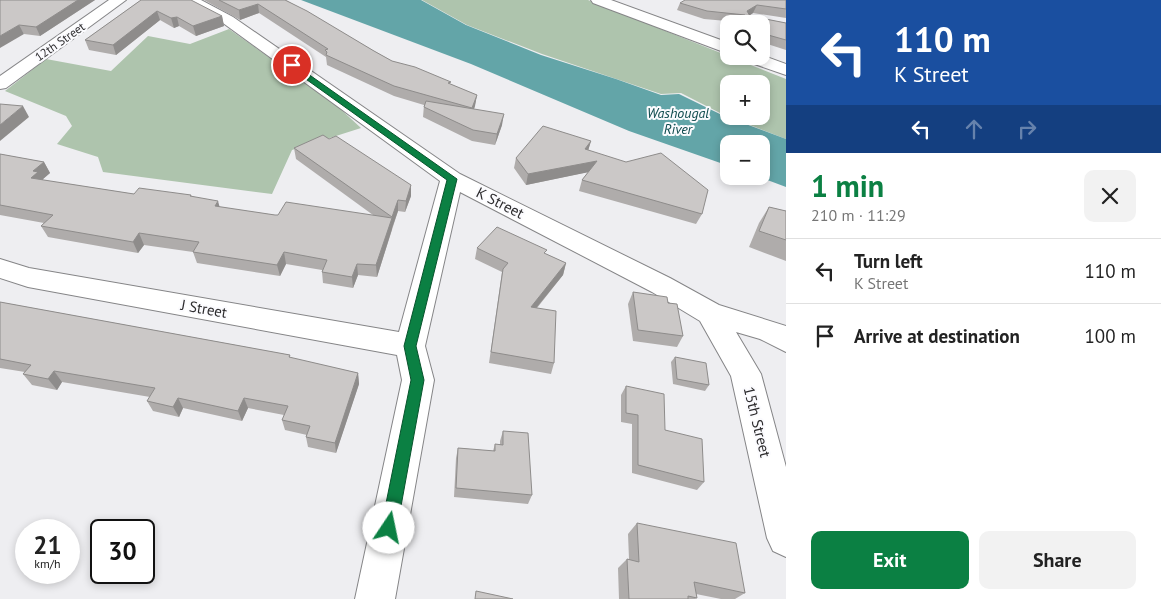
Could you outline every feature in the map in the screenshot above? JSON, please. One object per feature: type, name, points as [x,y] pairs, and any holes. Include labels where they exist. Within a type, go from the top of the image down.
[{"type":"street","name":"12th Street","points":[[0,84],[119,0]]},
{"type":"street","name":"K Street","points":[[184,0],[228,20],[452,179],[661,285],[710,313],[770,331],[786,340]]},
{"type":"street","points":[[599,0],[720,46]]},
{"type":"street","points":[[770,64],[786,70]]},
{"type":"street","points":[[375,599],[418,380],[410,346],[452,179]]},
{"type":"street","name":"J Street","points":[[0,268],[28,277],[410,346]]},
{"type":"street","name":"15th Street","points":[[710,313],[746,374],[786,538]]},
{"type":"green space","points":[[422,0],[588,0],[720,53],[720,65],[751,65],[786,79],[786,139],[750,125],[770,125],[770,75],[720,75],[720,113],[681,93],[661,94],[542,54],[467,25]]},
{"type":"green space","points":[[229,29],[335,104],[361,128],[292,150],[272,194],[103,172],[98,157],[57,144],[72,126],[66,116],[5,91],[46,59],[111,71],[148,36],[190,44]]},
{"type":"water","name":"Washougal River","points":[[301,0],[421,0],[466,25],[541,55],[661,95],[679,94],[720,114],[720,125],[748,125],[786,139],[786,187],[770,181],[770,135],[720,135],[720,163],[629,131],[471,64]]},
{"type":"building","points":[[0,0],[78,0],[36,27],[19,25],[0,36]]},
{"type":"building","points":[[141,0],[191,0],[222,16],[193,26],[177,17],[171,18],[157,11],[113,45],[85,40]]},
{"type":"building","points":[[219,0],[285,0],[392,61],[415,67],[477,95],[472,108],[394,86],[326,55],[327,52],[325,50],[328,49],[258,4],[239,10]]},
{"type":"building","points":[[685,0],[786,0],[786,9],[757,5],[747,11],[749,15],[745,15],[707,11],[680,3]]},
{"type":"building","points":[[770,20],[786,23],[786,40],[770,36]]},
{"type":"building","points":[[426,101],[504,114],[497,134],[473,130],[424,107]]},
{"type":"building","points":[[0,104],[23,106],[0,125]]},
{"type":"building","points":[[543,126],[591,141],[585,149],[626,162],[661,153],[708,190],[702,214],[582,180],[597,161],[528,174],[516,158]]},
{"type":"building","points":[[323,135],[329,139],[336,136],[411,185],[406,201],[398,200],[392,217],[294,148]]},
{"type":"building","points":[[0,154],[44,162],[33,171],[38,172],[31,178],[134,194],[139,188],[191,195],[218,201],[215,206],[275,215],[278,215],[286,202],[392,218],[376,265],[357,264],[352,277],[322,272],[327,260],[284,252],[277,265],[193,252],[199,242],[139,233],[133,242],[41,226],[53,215],[0,205]]},
{"type":"building","points":[[769,207],[786,211],[786,240],[759,231]]},
{"type":"building","points":[[497,227],[547,250],[544,253],[566,263],[531,307],[556,311],[554,363],[491,352],[503,269],[508,263],[477,248]]},
{"type":"building","points":[[633,292],[667,297],[668,303],[677,304],[683,336],[638,330]]},
{"type":"building","points":[[0,302],[290,355],[289,357],[358,373],[335,443],[306,437],[310,426],[282,420],[288,406],[244,398],[238,411],[178,398],[173,407],[147,401],[155,388],[54,371],[48,379],[23,374],[31,365],[0,359]]},
{"type":"building","points":[[675,357],[706,363],[709,385],[677,379]]},
{"type":"building","points":[[626,386],[664,394],[665,430],[702,439],[704,482],[638,465],[638,415],[626,413]]},
{"type":"building","points":[[503,431],[528,433],[532,495],[456,488],[458,448],[495,451],[495,444],[503,445]]},
{"type":"building","points":[[637,523],[736,543],[745,593],[694,582],[697,598],[688,596],[688,599],[629,599],[627,559],[639,562]]},
{"type":"building","points":[[476,591],[513,599],[475,599]]},
{"type":"route","points":[[292,65],[452,179],[410,346],[418,380],[389,528]]}]
